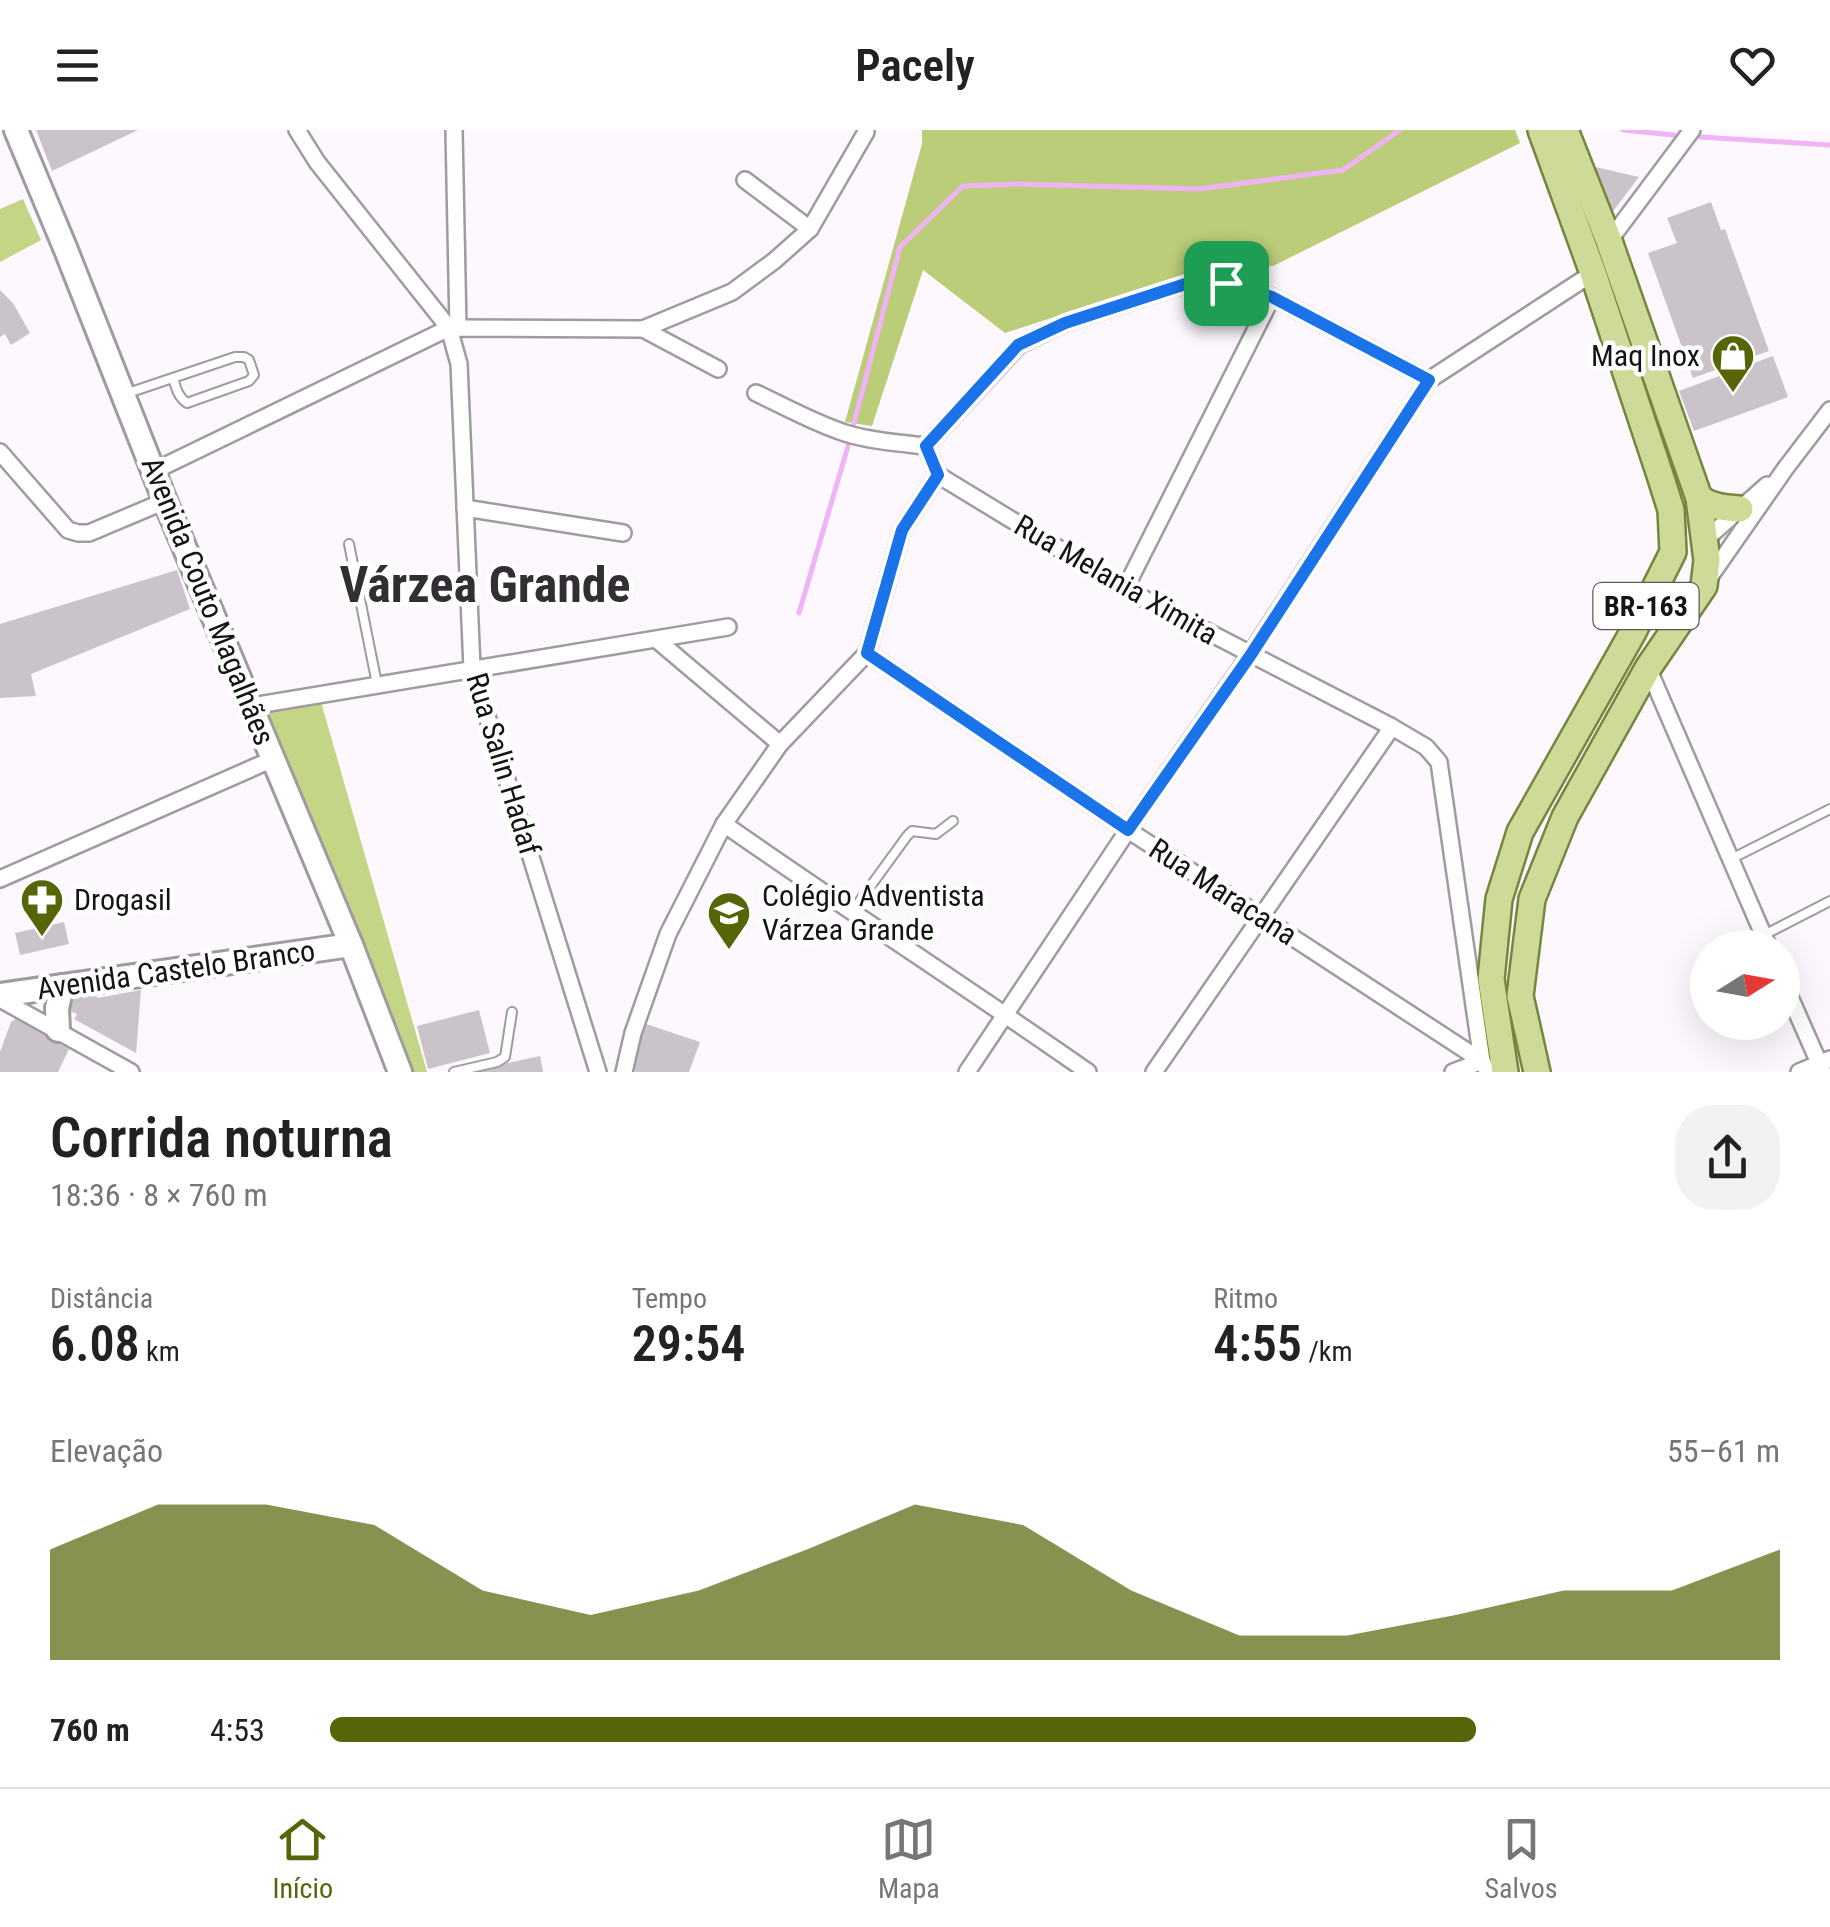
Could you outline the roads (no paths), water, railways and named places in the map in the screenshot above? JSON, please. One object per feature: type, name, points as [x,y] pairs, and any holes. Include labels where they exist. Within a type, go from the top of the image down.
[{"type":"main road","name":"Avenida Couto Magalhães","points":[[16,130],[400,1072]]},
{"type":"main road","name":"BR-163","points":[[1491,1068],[1490,979],[1499,899],[1520,832],[1633,632],[1672,552],[1671,510],[1541,130]]},
{"type":"main road","name":"BR-163","points":[[1537,1072],[1520,996],[1532,899],[1565,817],[1648,668],[1704,586],[1707,560],[1698,498],[1566,130]]},
{"type":"main road","points":[[1698,498],[1720,508],[1740,509]]},
{"type":"main road","points":[[1672,552],[1682,543],[1705,540]]},
{"type":"main road","points":[[1633,632],[1635,652],[1648,668]]},
{"type":"main road","name":"Avenida Castelo Branco","points":[[0,997],[351,946]]},
{"type":"main road","points":[[58,1030],[62,986]]},
{"type":"street","points":[[296,130],[317,162],[454,328]]},
{"type":"street","name":"Rua Salin Hadaf","points":[[454,130],[454,328],[459,364],[472,668],[598,1072]]},
{"type":"street","points":[[1609,241],[1692,130]]},
{"type":"street","points":[[154,472],[454,328],[644,329],[732,292],[810,229],[866,132]]},
{"type":"street","points":[[745,180],[810,229]]},
{"type":"street","points":[[966,1072],[1250,656],[1429,380],[1593,273]]},
{"type":"street","points":[[926,446],[1018,345],[1045,331],[1198,280],[1226,283],[1272,297],[1429,380]]},
{"type":"street","points":[[1125,589],[1272,297]]},
{"type":"street","points":[[644,329],[718,369]]},
{"type":"street","points":[[756,393],[818,424],[848,434],[926,446]]},
{"type":"street","points":[[1704,586],[1829,413]]},
{"type":"street","points":[[624,1072],[668,934],[724,824],[780,744],[867,653],[902,530],[938,475],[926,446]]},
{"type":"street","points":[[0,452],[68,530],[78,534],[165,501]]},
{"type":"street","points":[[1705,540],[1785,469]]},
{"type":"street","name":"Rua Melania Ximita","points":[[938,475],[1125,589],[1426,747],[1439,762],[1491,1068]]},
{"type":"street","points":[[466,508],[623,534]]},
{"type":"street","points":[[252,706],[728,627]]},
{"type":"street","points":[[657,640],[780,744]]},
{"type":"street","name":"Rua Maracana","points":[[867,653],[1491,1068]]},
{"type":"street","points":[[1648,668],[1761,930]]},
{"type":"street","points":[[1154,1072],[1392,727]]},
{"type":"street","points":[[0,879],[272,759]]},
{"type":"street","points":[[724,824],[1088,1072]]},
{"type":"street","points":[[0,997],[131,1072]]},
{"type":"street","points":[[1798,1072],[1824,1065],[1800,1016]]},
{"type":"street","points":[[1454,1072],[1491,1068]]},
{"type":"lane","points":[[124,394],[235,357],[249,360],[254,375],[249,382],[187,403],[177,392],[173,378]]},
{"type":"lane","points":[[349,544],[377,684]]},
{"type":"lane","points":[[1731,859],[1830,809]]},
{"type":"lane","points":[[851,913],[912,831],[936,834],[953,821]]},
{"type":"lane","points":[[1783,930],[1830,900]]},
{"type":"lane","points":[[454,1072],[505,1057],[512,1012]]},
{"type":"waterway","points":[[854,423],[900,247],[963,186],[1199,189],[1343,170],[1400,130]]},
{"type":"waterway","points":[[1623,130],[1674,135]]},
{"type":"waterway","points":[[1701,137],[1830,145]]},
{"type":"waterway","points":[[799,613],[848,446]]},
{"type":"place","name":"Maq Inox","points":[[1733,394]]},
{"type":"place","name":"Drogasil","points":[[42,938]]},
{"type":"place","name":"Colégio Adventista Várzea Grande","points":[[729,951]]},
{"type":"district","name":"Várzea Grande","points":[[485,584]]}]
